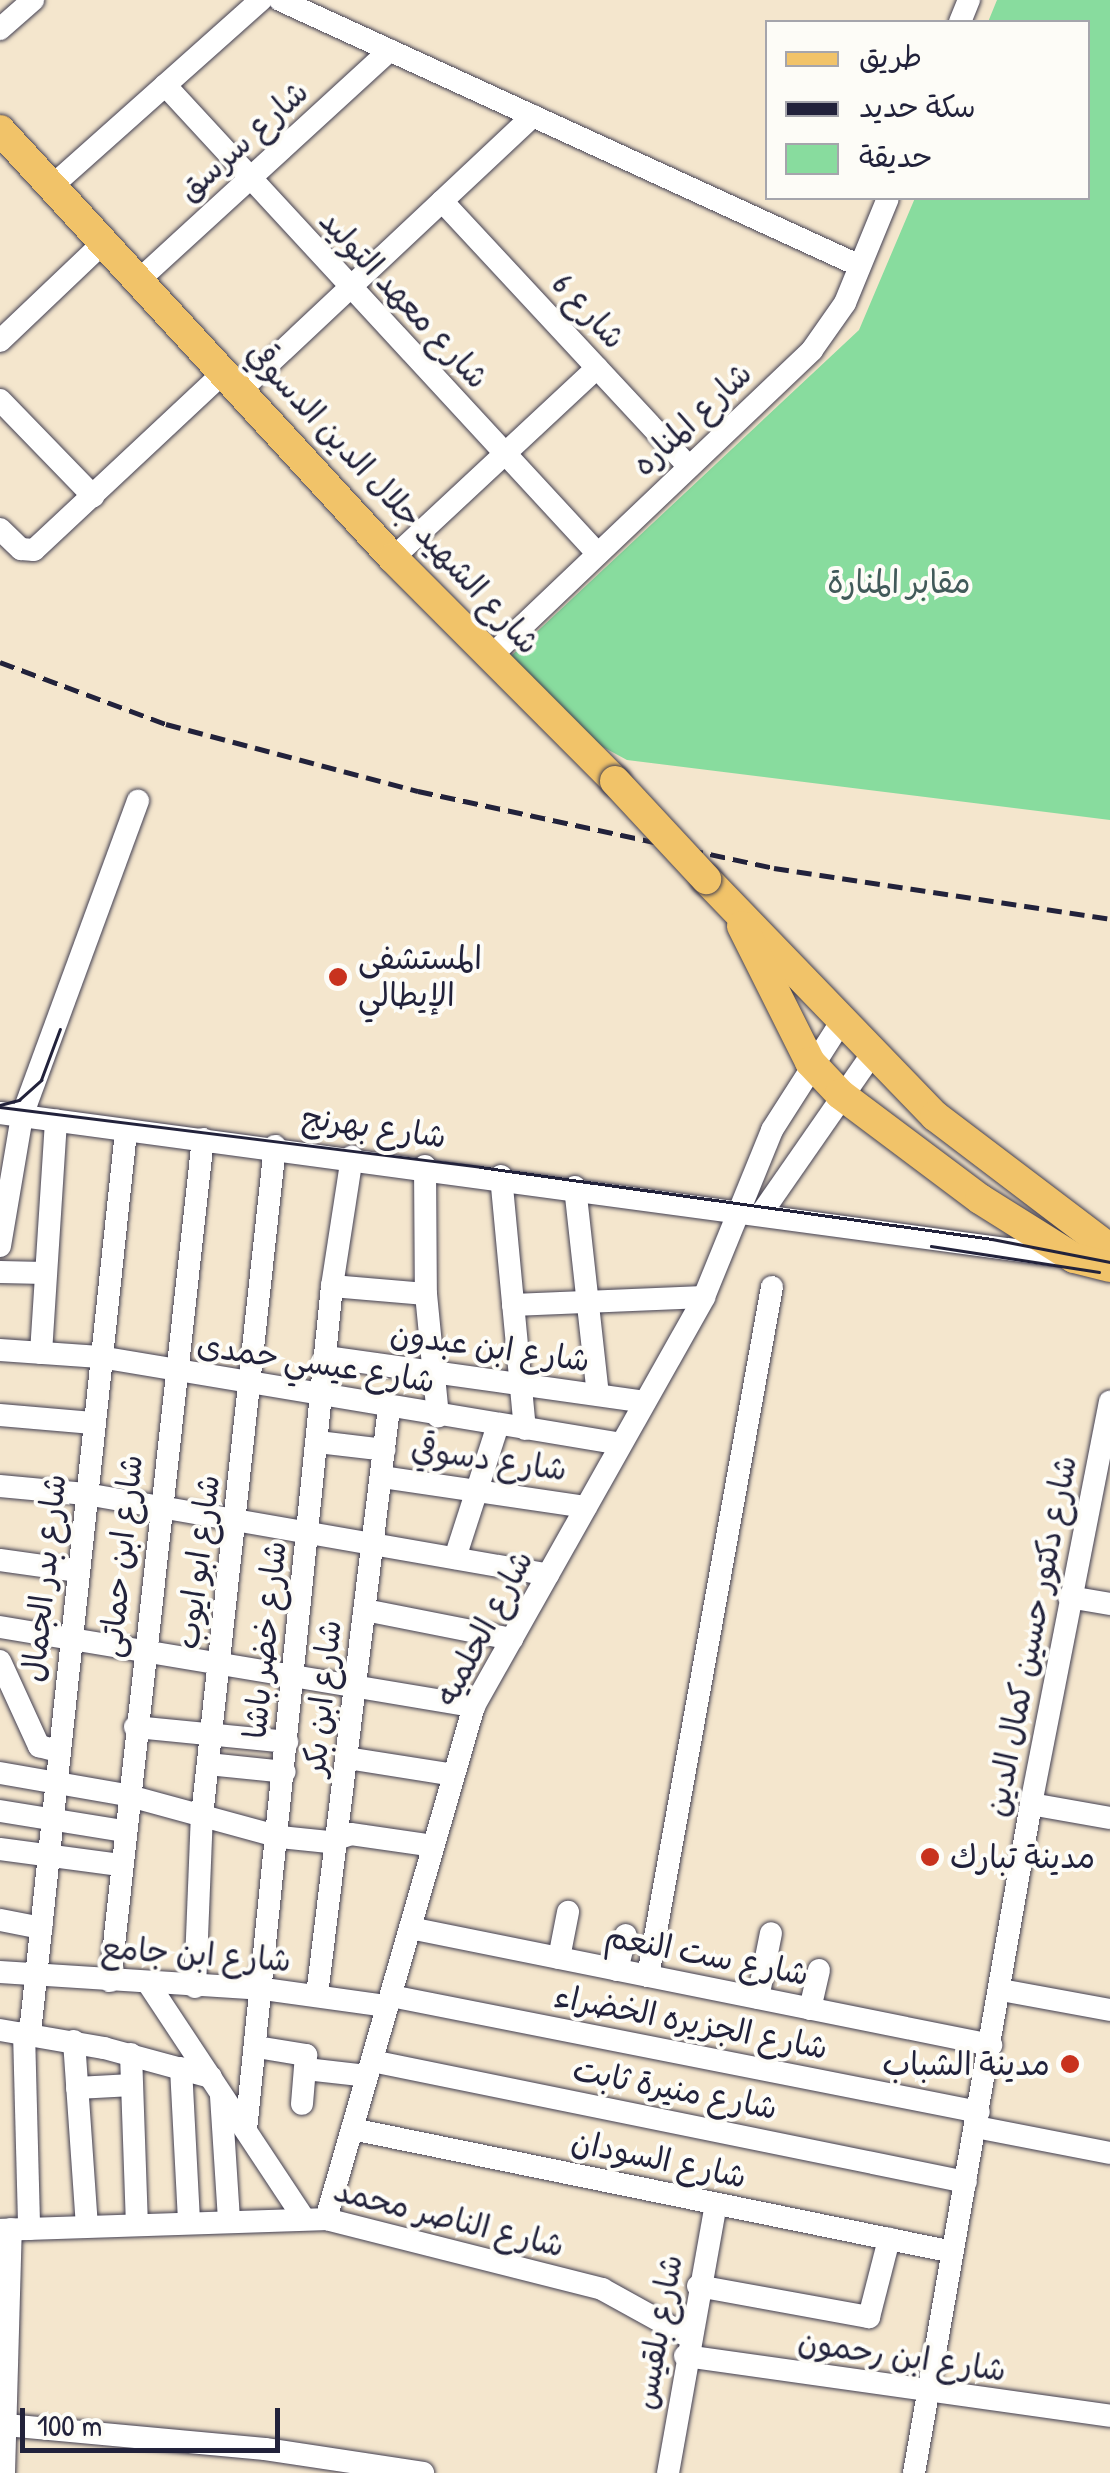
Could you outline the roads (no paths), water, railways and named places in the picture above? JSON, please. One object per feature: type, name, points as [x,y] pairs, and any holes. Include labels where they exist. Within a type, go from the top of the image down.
[{"type":"main road","name":"شارع الشهيد جلال الدين الدسوقي","points":[[0,130],[393,558],[615,780],[872,1054],[982,1156],[1110,1250]]},
{"type":"main road","name":"شارع الشهيد جلال الدين الدسوقي","points":[[737,914],[810,1062],[840,1094],[950,1178],[1074,1258],[1110,1267]]},
{"type":"street","points":[[0,30],[33,0]]},
{"type":"street","points":[[51,187],[261,0]]},
{"type":"street","points":[[280,0],[860,266]]},
{"type":"street","name":"شارع سرسق","points":[[140,280],[390,50]]},
{"type":"street","name":"شارع معهد التوليد","points":[[165,85],[349,289],[598,554]]},
{"type":"street","points":[[0,529],[21,550],[34,550],[233,380],[349,289],[533,116]]},
{"type":"street","name":"شارع المناره","points":[[492,655],[812,350],[845,303],[887,200]]},
{"type":"street","name":"شارع 6","points":[[442,201],[688,466]]},
{"type":"street","points":[[0,341],[104,242]]},
{"type":"street","points":[[393,558],[597,368]]},
{"type":"street","points":[[0,400],[94,496]]},
{"type":"street","points":[[0,1246],[11,1114],[138,800]]},
{"type":"street","points":[[750,1212],[772,1130],[810,1062],[841,1022]]},
{"type":"street","points":[[750,1212],[872,1054]]},
{"type":"street","name":"شارع بهرنج","points":[[11,1114],[501,1176],[1074,1258]]},
{"type":"street","points":[[41,1353],[56,1120]]},
{"type":"street","name":"شارع بدر الجمال","points":[[4,2473],[13,2229],[27,2033],[37,1975],[126,1131]]},
{"type":"street","name":"شارع ابن حماتى","points":[[110,1982],[126,1795],[173,1373],[204,1139]]},
{"type":"street","name":"شارع ابو ايوب","points":[[195,1986],[202,1816],[275,1146]]},
{"type":"street","name":"شارع خضر باشا","points":[[246,2130],[280,1836],[332,1286],[352,1157]]},
{"type":"street","points":[[425,1166],[426,1294],[438,1416]]},
{"type":"street","points":[[501,1176],[525,1429]]},
{"type":"street","points":[[575,1187],[598,1395]]},
{"type":"street","name":"شارع الحلميه","points":[[326,2219],[474,1706],[750,1212]]},
{"type":"street","points":[[0,1272],[46,1273]]},
{"type":"street","points":[[332,1286],[426,1294]]},
{"type":"street","points":[[648,1976],[772,1287]]},
{"type":"street","points":[[512,1305],[704,1297]]},
{"type":"street","name":"شارع عيسي حمدى","points":[[0,1350],[100,1358],[322,1398],[621,1444]]},
{"type":"street","name":"شارع ابن عبدون","points":[[326,1357],[645,1402]]},
{"type":"street","name":"شارع دكتور حسين كمال الدين","points":[[914,2473],[1002,1990],[1030,1804],[1110,1402]]},
{"type":"street","name":"شارع ابن بكر","points":[[317,1995],[340,1835],[389,1408]]},
{"type":"street","points":[[0,1415],[94,1423]]},
{"type":"street","points":[[456,1558],[498,1425]]},
{"type":"street","points":[[318,1442],[385,1450]]},
{"type":"street","name":"شارع دسوقي","points":[[382,1476],[586,1507]]},
{"type":"street","points":[[0,1486],[86,1494],[548,1575]]},
{"type":"street","points":[[0,1560],[78,1572]]},
{"type":"street","points":[[1069,1597],[1110,1604]]},
{"type":"street","points":[[365,1610],[512,1638]]},
{"type":"street","points":[[0,1627],[474,1706]]},
{"type":"street","points":[[0,1661],[9,1702],[39,1746],[58,1750]]},
{"type":"street","points":[[134,1727],[287,1742]]},
{"type":"street","points":[[347,1758],[454,1775]]},
{"type":"street","points":[[208,1764],[285,1772]]},
{"type":"street","points":[[0,1773],[126,1795],[280,1836],[329,1842],[340,1835],[433,1846]]},
{"type":"street","points":[[1030,1804],[1110,1818]]},
{"type":"street","points":[[0,1811],[123,1831]]},
{"type":"street","points":[[0,1848],[120,1865]]},
{"type":"street","points":[[559,1958],[568,1912]]},
{"type":"street","points":[[0,1920],[41,1928]]},
{"type":"street","name":"شارع ست النعم","points":[[410,1928],[991,2045]]},
{"type":"street","points":[[758,1998],[771,1933]]},
{"type":"street","points":[[617,1970],[626,1935]]},
{"type":"street","points":[[810,2008],[819,1970]]},
{"type":"street","name":"شارع ابن جامع","points":[[0,1972],[389,2001]]},
{"type":"street","points":[[150,1986],[302,2216]]},
{"type":"street","points":[[1002,1990],[1110,2010]]},
{"type":"street","name":"شارع الجزيره الخضراء","points":[[389,2001],[978,2120],[1110,2153]]},
{"type":"street","points":[[0,2030],[131,2054],[181,2068],[216,2085]]},
{"type":"street","points":[[74,2041],[86,2226]]},
{"type":"street","points":[[257,2047],[304,2054],[302,2104]]},
{"type":"street","points":[[131,2054],[137,2224]]},
{"type":"street","points":[[181,2068],[189,2221]]},
{"type":"street","name":"شارع منيرة ثابت","points":[[306,2069],[369,2068],[966,2182]]},
{"type":"street","points":[[78,2088],[132,2085]]},
{"type":"street","points":[[216,2085],[229,2220]]},
{"type":"street","name":"شارع السودان","points":[[352,2129],[953,2252]]},
{"type":"street","name":"شارع بلقيس","points":[[668,2473],[686,2347],[716,2204]]},
{"type":"street","name":"شارع الناصر محمد","points":[[13,2229],[302,2216],[326,2219],[602,2290],[686,2347]]},
{"type":"street","points":[[698,2286],[869,2317],[888,2239]]},
{"type":"street","name":"شارع ابن رحمون","points":[[686,2347],[928,2395],[1110,2416]]},
{"type":"street","points":[[6,2425],[265,2461],[423,2473]]},
{"type":"tram line","points":[[0,1105],[19,1100],[41,1080],[60,1029]]},
{"type":"tram line","points":[[0,1107],[480,1167],[992,1239],[1110,1262]]},
{"type":"tram line","points":[[931,1246],[1099,1272]]},
{"type":"railway","points":[[0,662],[166,724],[418,791],[774,868],[1110,919]]},
{"type":"place","name":"المستشفى الإيطالي","points":[[338,977]]},
{"type":"place","name":"مدينة تبارك","points":[[930,1857]]},
{"type":"place","name":"مدينة الشباب","points":[[1070,2064]]},
{"type":"park label","name":"مقابر المنارة","points":[[899,582]]}]
